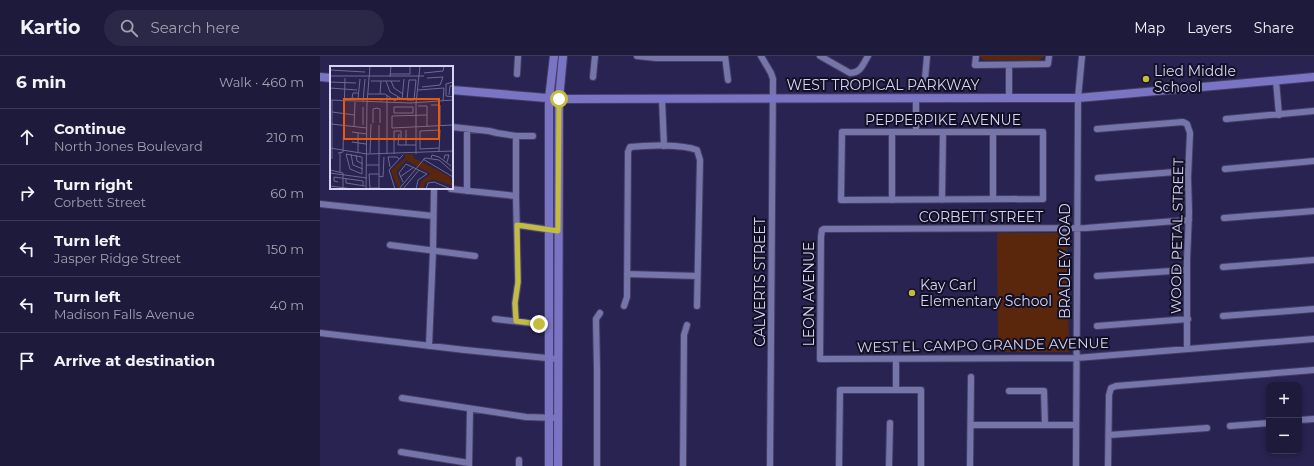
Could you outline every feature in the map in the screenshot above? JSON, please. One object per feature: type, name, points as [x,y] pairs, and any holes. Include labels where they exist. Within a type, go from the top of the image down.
[{"type":"main road","points":[[549,466],[553,418],[554,359],[554,230],[550,99],[554,56]]},
{"type":"main road","points":[[554,230],[559,99],[563,56]]},
{"type":"main road","points":[[320,77],[330,78]]},
{"type":"main road","name":"WEST TROPICAL PARKWAY","points":[[453,90],[550,99],[1078,98],[1314,77]]},
{"type":"main road","points":[[553,418],[558,466]]},
{"type":"street","points":[[517,74],[518,56]]},
{"type":"street","points":[[593,77],[595,56]]},
{"type":"street","points":[[637,56],[656,58],[725,57],[728,80]]},
{"type":"street","name":"CALVERTS STREET","points":[[761,56],[773,79],[770,466]]},
{"type":"street","points":[[820,56],[850,73],[855,73],[860,70],[868,56]]},
{"type":"street","points":[[925,79],[927,56]]},
{"type":"street","points":[[976,56],[976,65],[1048,64],[1049,56]]},
{"type":"street","name":"BRADLEY ROAD","points":[[1076,466],[1078,98],[1082,56]]},
{"type":"street","points":[[1009,64],[1009,98]]},
{"type":"street","points":[[1276,81],[1279,115]]},
{"type":"street","points":[[916,98],[916,132]]},
{"type":"street","points":[[662,99],[664,146]]},
{"type":"street","points":[[1226,119],[1314,112]]},
{"type":"street","name":"WOOD PETAL STREET","points":[[1098,129],[1183,122],[1187,124],[1190,133],[1188,171],[1189,220],[1187,270],[1187,349]]},
{"type":"street","points":[[453,127],[516,136],[532,136]]},
{"type":"street","points":[[467,129],[467,191]]},
{"type":"street","name":"PEPPERPIKE AVENUE","points":[[892,200],[842,200],[842,132],[1043,132],[1043,199],[993,199]]},
{"type":"street","points":[[892,132],[892,200],[942,200],[993,199],[993,132]]},
{"type":"street","points":[[942,132],[942,200]]},
{"type":"street","points":[[516,136],[518,282],[515,303],[516,321]]},
{"type":"street","points":[[624,306],[627,297],[628,152],[630,147],[664,146],[692,148],[697,150],[700,160],[697,306]]},
{"type":"street","points":[[1224,168],[1314,161]]},
{"type":"street","points":[[1098,178],[1188,171]]},
{"type":"street","points":[[429,346],[434,189]]},
{"type":"street","points":[[451,189],[516,196]]},
{"type":"street","points":[[320,204],[433,216]]},
{"type":"street","points":[[1224,218],[1314,211]]},
{"type":"street","name":"CORBETT STREET","points":[[822,230],[1077,228],[1189,220]]},
{"type":"street","points":[[517,225],[554,230]]},
{"type":"street","name":"LEON AVENUE","points":[[820,359],[822,230]]},
{"type":"street","points":[[390,245],[475,256]]},
{"type":"street","points":[[1223,267],[1314,260]]},
{"type":"street","points":[[1097,276],[1187,270]]},
{"type":"street","points":[[626,274],[697,276]]},
{"type":"street","points":[[1223,316],[1314,309]]},
{"type":"street","points":[[597,466],[598,370],[596,319],[600,313]]},
{"type":"street","points":[[496,319],[539,324]]},
{"type":"street","points":[[1097,326],[1188,319]]},
{"type":"street","points":[[683,466],[684,335],[687,325]]},
{"type":"street","points":[[320,333],[554,359]]},
{"type":"street","name":"WEST EL CAMPO GRANDE AVENUE","points":[[820,359],[1076,358],[1314,339]]},
{"type":"street","points":[[896,359],[896,389]]},
{"type":"street","points":[[1108,466],[1109,395],[1111,388],[1116,386],[1314,370]]},
{"type":"street","points":[[970,466],[971,377]]},
{"type":"street","points":[[839,466],[840,390],[896,389],[920,390],[920,466]]},
{"type":"street","points":[[1010,390],[1044,391],[1045,425]]},
{"type":"street","points":[[402,398],[526,417],[553,418]]},
{"type":"street","points":[[401,452],[469,464],[470,409]]},
{"type":"street","points":[[1302,420],[1314,419]]},
{"type":"street","points":[[1230,426],[1266,423]]},
{"type":"street","points":[[889,466],[890,424]]},
{"type":"street","points":[[971,425],[1076,426]]},
{"type":"street","points":[[1109,436],[1207,428]]},
{"type":"shaded area","points":[[979,56],[1044,56],[1038,60],[984,60]]},
{"type":"shaded area","points":[[997,233],[1067,233],[1069,352],[998,352]]},
{"type":"place","name":"Lied Middle School","points":[[1146,79]]},
{"type":"place","name":"Kay Carl Elementary School","points":[[912,293]]},
{"type":"route","points":[[539,324],[516,321],[515,303],[518,282],[517,225],[558,231],[559,99]]}]
